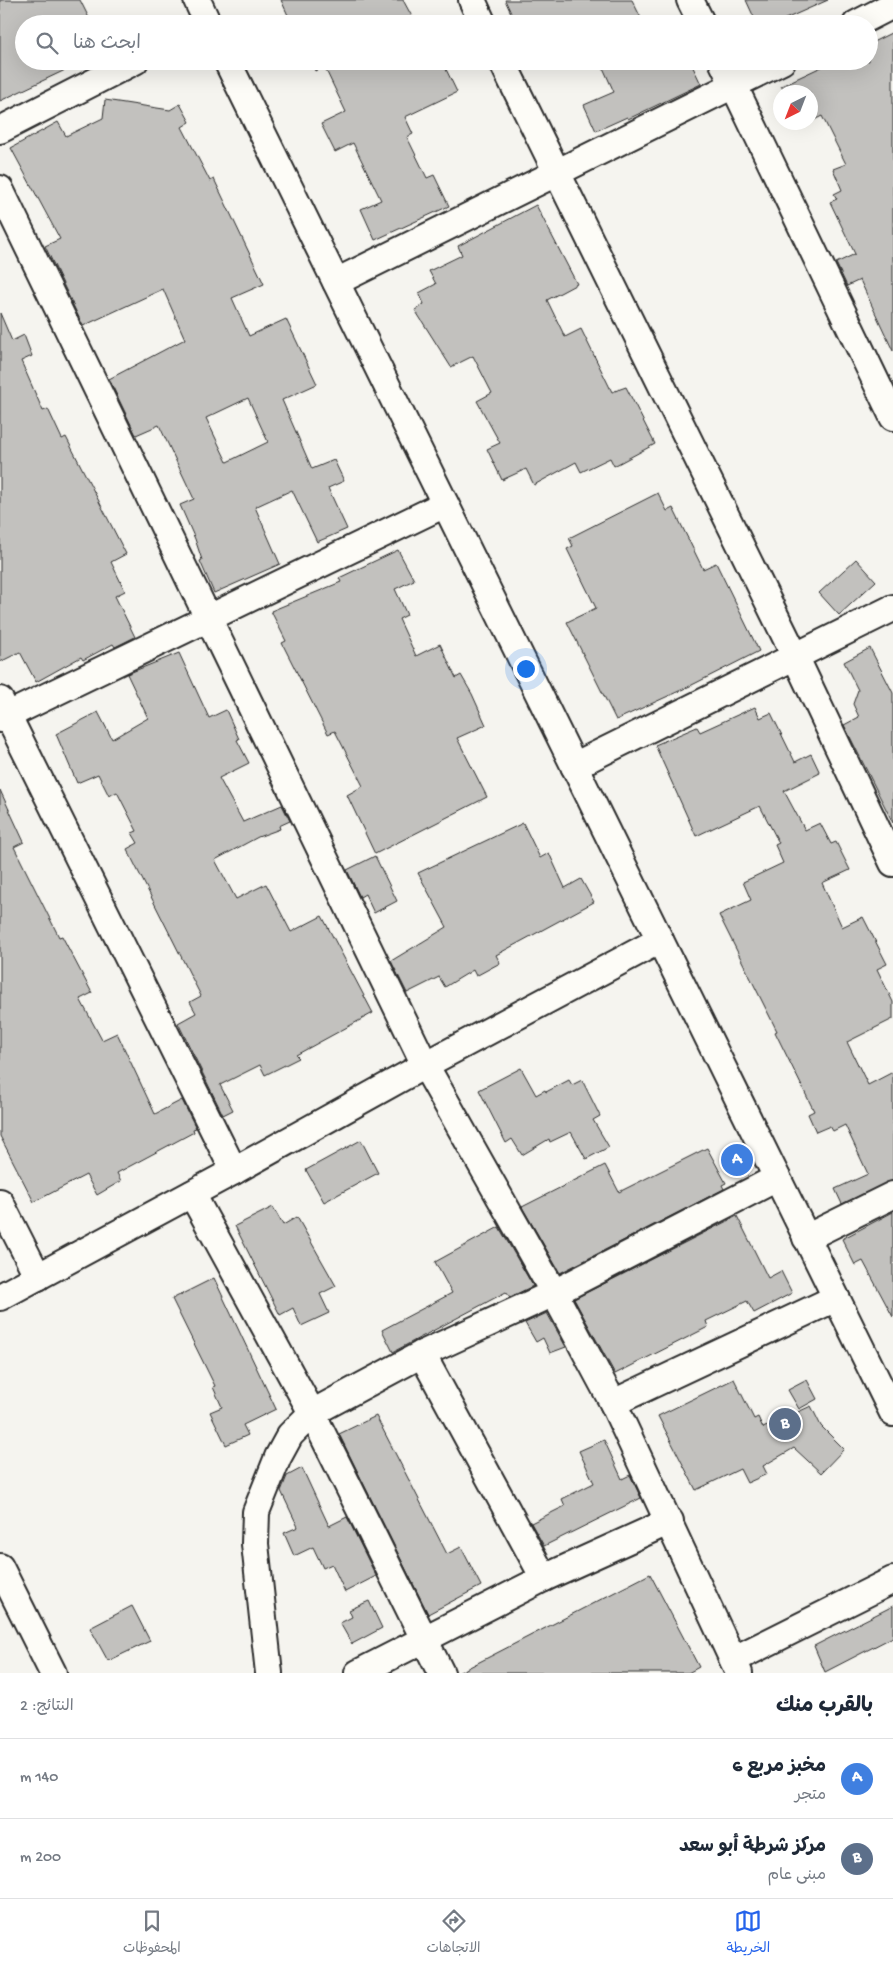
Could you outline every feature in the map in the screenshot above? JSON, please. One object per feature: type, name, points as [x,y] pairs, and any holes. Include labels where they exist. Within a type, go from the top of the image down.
[{"type":"street","points":[[197,0],[204,15]]},
{"type":"street","points":[[472,0],[479,15]]},
{"type":"street","points":[[690,0],[698,15]]},
{"type":"street","points":[[874,15],[893,5]]},
{"type":"street","points":[[0,130],[117,70]]},
{"type":"street","points":[[231,70],[893,1414]]},
{"type":"street","points":[[506,70],[795,656],[893,864]]},
{"type":"street","points":[[726,70],[893,417]]},
{"type":"street","points":[[336,282],[764,70]]},
{"type":"street","points":[[0,189],[425,1065],[554,1293],[613,1403],[670,1521],[736,1667],[893,1580]]},
{"type":"street","points":[[234,1171],[3,712],[208,618],[445,504]]},
{"type":"street","points":[[574,766],[893,608]]},
{"type":"street","points":[[0,1297],[192,1194],[425,1065],[660,940]]},
{"type":"street","points":[[269,1673],[257,1583],[256,1512],[269,1477],[290,1436],[312,1412],[422,1354],[554,1293],[777,1178]]},
{"type":"street","points":[[192,1194],[312,1412],[441,1673]]},
{"type":"street","points":[[806,1238],[893,1195]]},
{"type":"street","points":[[0,1202],[38,1278]]},
{"type":"street","points":[[613,1403],[836,1298]]},
{"type":"street","points":[[422,1354],[544,1578]]},
{"type":"street","points":[[358,1673],[544,1578],[670,1521]]},
{"type":"street","points":[[0,1567],[53,1673]]},
{"type":"building","points":[[0,0],[80,0],[88,15],[15,15],[15,70],[65,70],[0,101]]},
{"type":"building","points":[[281,0],[403,0],[411,15],[288,15]]},
{"type":"building","points":[[505,0],[632,0],[640,15],[512,15]]},
{"type":"building","points":[[746,0],[828,0],[794,15],[753,15]]},
{"type":"building","points":[[893,32],[893,351],[860,280],[847,286],[836,263],[855,254],[830,202],[837,199],[834,194],[842,190],[833,169],[846,164],[822,116],[818,118],[818,85],[783,85],[815,70],[878,70],[878,40]]},
{"type":"building","points":[[326,70],[446,70],[457,92],[405,117],[413,134],[407,137],[427,178],[434,175],[449,206],[375,240],[361,209],[381,200],[353,143],[335,152],[321,124],[346,112]]},
{"type":"building","points":[[604,70],[694,70],[701,84],[628,119],[627,117],[596,131],[584,105],[614,92]]},
{"type":"building","points":[[105,100],[170,110],[180,104],[190,122],[182,127],[210,181],[214,179],[264,284],[232,298],[249,336],[286,319],[317,384],[282,400],[312,469],[334,460],[344,481],[328,488],[347,529],[317,542],[292,490],[255,507],[280,564],[214,593],[200,561],[202,560],[195,539],[180,505],[194,499],[159,425],[136,435],[109,379],[185,339],[163,289],[83,326],[45,246],[60,239],[11,148],[58,122],[66,136],[103,118]],"holes":[[[248,398],[268,442],[227,462],[206,418]]]},
{"type":"building","points":[[536,205],[577,284],[547,300],[565,337],[581,329],[612,392],[626,387],[655,444],[614,466],[610,458],[581,472],[576,462],[534,485],[526,469],[502,480],[487,449],[500,443],[477,401],[492,393],[473,356],[451,367],[415,310],[424,304],[419,293],[436,284],[429,271],[462,255],[458,246]]},
{"type":"building","points":[[0,313],[12,341],[24,335],[32,356],[21,361],[43,411],[48,409],[62,439],[66,437],[126,554],[111,562],[125,591],[115,596],[135,637],[115,647],[113,644],[83,660],[81,657],[36,682],[20,652],[0,662]]},
{"type":"building","points":[[658,493],[667,511],[673,508],[703,569],[716,563],[759,651],[690,686],[616,720],[567,622],[596,608],[567,549],[573,546],[569,538]]},
{"type":"building","points":[[398,550],[414,580],[395,589],[407,615],[399,619],[416,656],[440,644],[456,678],[461,675],[472,694],[486,725],[457,738],[487,797],[375,854],[347,795],[363,786],[335,731],[328,734],[282,643],[286,641],[271,611],[341,582],[339,578]]},
{"type":"building","points":[[856,559],[876,581],[839,615],[819,593]]},
{"type":"building","points":[[870,648],[893,693],[893,823],[844,725],[859,717],[853,704],[858,690],[844,662]]},
{"type":"building","points":[[179,653],[209,718],[226,710],[239,739],[237,740],[249,763],[219,778],[243,822],[282,805],[290,821],[279,826],[280,829],[258,837],[215,860],[236,899],[266,884],[291,932],[322,916],[373,1013],[296,1055],[299,1058],[265,1075],[260,1065],[220,1085],[233,1110],[223,1115],[178,1023],[196,1013],[190,1002],[201,996],[127,849],[138,843],[132,833],[137,831],[117,792],[109,796],[98,774],[77,783],[56,734],[98,712],[112,739],[148,718],[127,674]]},
{"type":"building","points":[[755,707],[760,718],[771,713],[795,762],[811,754],[820,773],[784,791],[805,830],[820,823],[831,844],[836,842],[850,870],[822,883],[842,927],[863,917],[887,964],[877,969],[893,1002],[893,1019],[847,1042],[868,1085],[893,1072],[893,1180],[842,1204],[835,1189],[868,1174],[845,1125],[833,1131],[830,1126],[816,1132],[808,1114],[814,1111],[775,1032],[777,1031],[719,915],[751,900],[743,882],[783,863],[775,845],[779,843],[760,806],[696,836],[655,745],[697,727],[700,732]]},
{"type":"building","points":[[0,790],[24,842],[14,847],[59,937],[62,936],[92,993],[80,999],[102,1040],[117,1033],[155,1114],[182,1100],[196,1128],[193,1129],[194,1132],[117,1173],[121,1181],[97,1195],[86,1175],[34,1202],[0,1136]]},
{"type":"building","points":[[523,823],[540,858],[549,853],[565,888],[581,879],[594,902],[496,955],[500,963],[476,976],[473,970],[445,987],[439,977],[407,993],[391,961],[447,927],[418,873]]},
{"type":"building","points":[[375,856],[397,901],[374,913],[365,894],[360,897],[347,870]]},
{"type":"building","points":[[521,1068],[536,1095],[569,1080],[572,1085],[582,1080],[600,1116],[593,1120],[609,1147],[586,1159],[571,1132],[550,1142],[549,1139],[522,1155],[512,1139],[506,1143],[479,1090]]},
{"type":"building","points":[[361,1140],[378,1173],[324,1202],[306,1170]]},
{"type":"building","points":[[707,1148],[726,1183],[722,1185],[724,1189],[560,1273],[522,1207],[605,1165],[619,1192]]},
{"type":"building","points":[[273,1207],[283,1225],[297,1217],[336,1286],[320,1294],[329,1313],[301,1326],[293,1308],[280,1315],[235,1226]]},
{"type":"building","points":[[893,1212],[893,1317],[863,1261],[855,1265],[842,1239]]},
{"type":"building","points":[[737,1216],[768,1278],[781,1271],[792,1293],[754,1313],[747,1301],[706,1321],[708,1327],[615,1374],[574,1299]]},
{"type":"building","points":[[499,1227],[533,1286],[510,1297],[506,1292],[393,1352],[382,1330],[452,1293],[435,1262]]},
{"type":"building","points":[[214,1278],[276,1409],[243,1425],[248,1435],[226,1445],[210,1412],[222,1407],[213,1387],[215,1386],[172,1299]]},
{"type":"building","points":[[547,1313],[566,1347],[550,1353],[543,1338],[536,1342],[525,1323]]},
{"type":"building","points":[[734,1379],[754,1419],[758,1417],[763,1428],[811,1406],[821,1426],[844,1449],[821,1473],[794,1448],[763,1466],[767,1474],[747,1483],[740,1469],[696,1490],[658,1416]]},
{"type":"building","points":[[807,1380],[817,1399],[799,1409],[788,1390]]},
{"type":"building","points":[[376,1416],[447,1554],[461,1547],[481,1586],[428,1614],[339,1434]]},
{"type":"building","points":[[604,1440],[622,1479],[630,1475],[641,1498],[544,1546],[531,1523],[565,1506],[562,1499],[594,1483],[579,1451]]},
{"type":"building","points":[[302,1468],[329,1526],[347,1517],[376,1576],[345,1592],[332,1564],[323,1568],[313,1547],[294,1556],[284,1533],[298,1527],[281,1491],[287,1476]]},
{"type":"building","points":[[650,1574],[699,1667],[688,1673],[458,1673]]},
{"type":"building","points":[[369,1601],[382,1628],[352,1644],[340,1623],[352,1617],[349,1610]]},
{"type":"building","points":[[132,1606],[150,1641],[108,1661],[90,1628]]},
{"type":"building","points":[[893,1606],[893,1637],[825,1672],[814,1646]]},
{"type":"place","name":"مخبز مربع 6","points":[[737,1160]]},
{"type":"place","name":"مركز شرطة أبو سعد","points":[[785,1424]]}]
